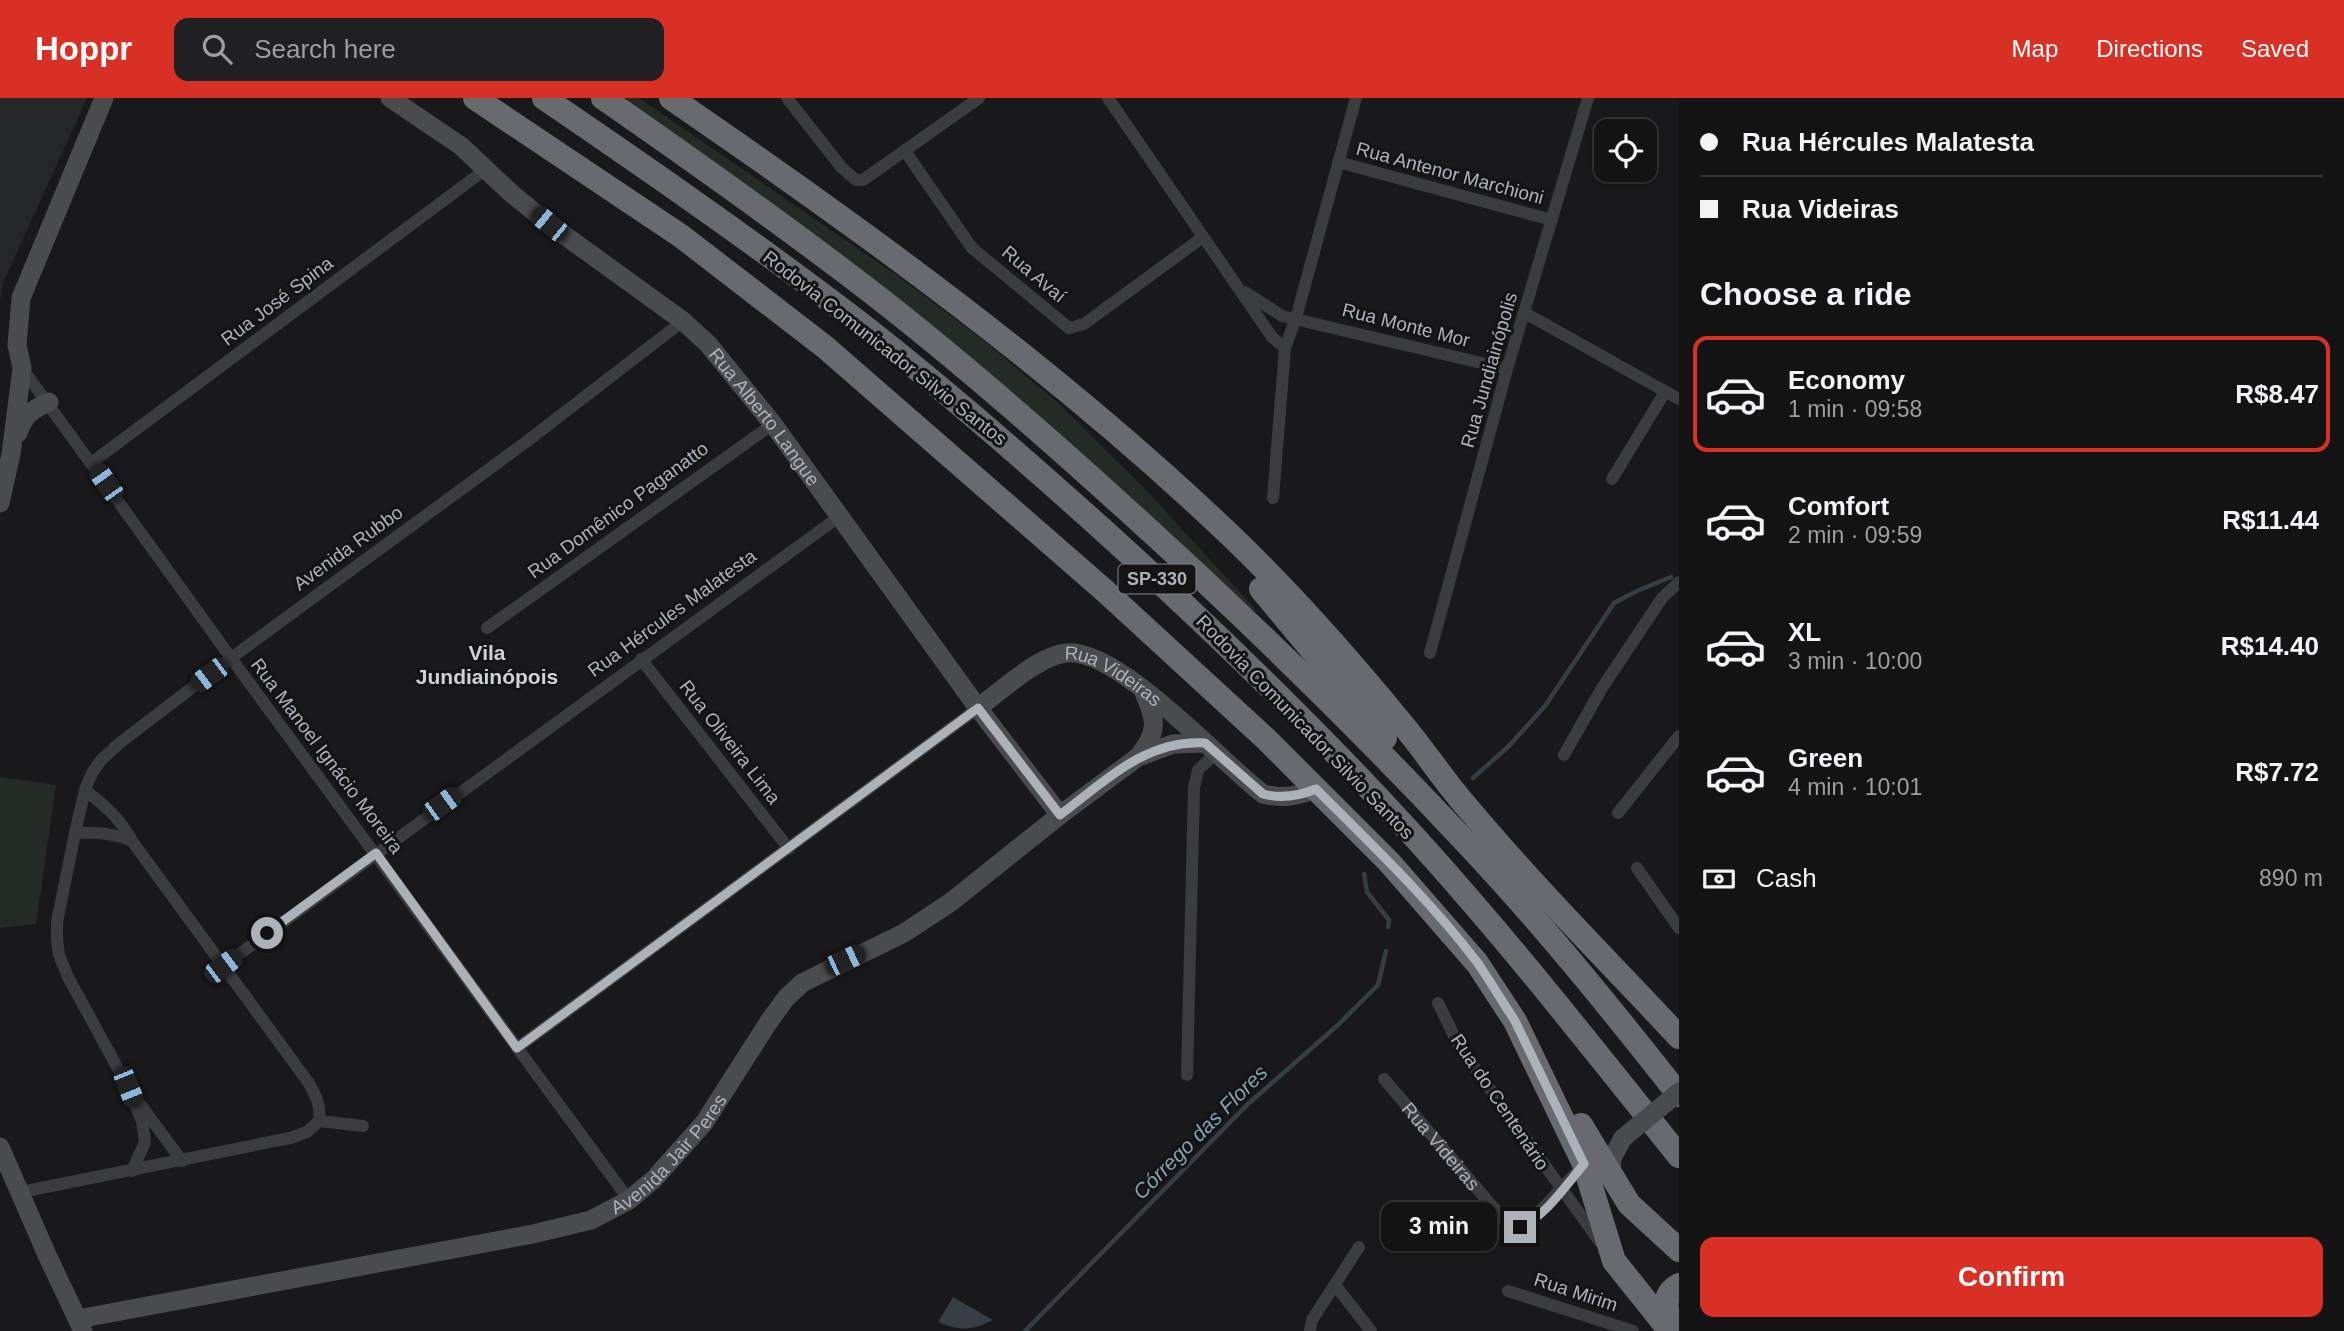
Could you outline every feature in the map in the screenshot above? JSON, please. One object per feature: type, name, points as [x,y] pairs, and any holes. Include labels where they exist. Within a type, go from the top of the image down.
[{"type":"highway","points":[[475,98],[681,236],[825,347],[1105,591],[1316,789],[1430,906],[1477,963],[1515,1021],[1590,1158],[1614,1261]]},
{"type":"highway","name":"Rodovia Comunicador Silvio Santos","points":[[544,98],[727,225],[861,324],[1023,458],[1179,599],[1299,716],[1409,831],[1530,970],[1679,1156]]},
{"type":"highway","name":"Rodovia Comunicador Silvio Santos","points":[[603,98],[799,237],[887,304],[1055,445],[1201,577],[1324,697],[1460,836],[1557,944],[1679,1093]]},
{"type":"highway","points":[[671,98],[774,168],[955,301],[1090,409],[1230,535],[1337,646],[1405,727],[1465,805],[1679,1037]]},
{"type":"highway","points":[[1090,409],[1126,453],[1229,552],[1393,748],[1460,836]]},
{"type":"highway","points":[[1590,1158],[1611,1177],[1629,1204],[1679,1250]]},
{"type":"highway","name":"Rua do Centenário","points":[[1614,1261],[1671,1331]]},
{"type":"highway","points":[[1671,1331],[1666,1301],[1669,1292],[1679,1285]]},
{"type":"street","points":[[0,503],[22,368],[18,345],[21,298],[104,98]]},
{"type":"street","name":"Rua Alberto Langue","points":[[390,98],[461,146],[549,224],[683,321],[708,344],[773,424],[978,708],[1060,815]]},
{"type":"street","points":[[787,98],[850,177],[863,180],[979,98]]},
{"type":"street","points":[[1108,98],[1272,337],[1285,348]]},
{"type":"street","points":[[1273,498],[1285,348],[1296,318],[1356,98]]},
{"type":"street","name":"Rua Jundiainópolis","points":[[1430,653],[1507,369],[1588,98]]},
{"type":"street","name":"Rua Avaí","points":[[905,151],[972,248],[1069,328],[1084,324],[1203,237]]},
{"type":"street","name":"Rua Antenor Marchioni","points":[[1338,162],[1552,220]]},
{"type":"street","name":"Rua José Spina","points":[[91,463],[486,169]]},
{"type":"street","name":"Rua Monte Mor","points":[[1235,284],[1282,316],[1507,369]]},
{"type":"street","points":[[1525,313],[1679,399]]},
{"type":"street","name":"Avenida Rubbo","points":[[128,1087],[68,977],[59,955],[57,922],[75,834],[85,790],[100,760],[231,658],[526,442],[683,321]]},
{"type":"street","name":"Rua Manoel Ignácio Moreira","points":[[22,368],[629,1200]]},
{"type":"street","points":[[1612,479],[1665,392]]},
{"type":"street","points":[[10,454],[23,419],[28,413],[49,402]]},
{"type":"street","name":"Rua Domênico Paganatto","points":[[486,628],[773,424]]},
{"type":"street","points":[[106,483],[107,451]]},
{"type":"street","name":"Rua Hércules Malatesta","points":[[223,966],[840,516]]},
{"type":"street","points":[[1564,755],[1601,688],[1661,598],[1679,582]]},
{"type":"street","name":"Rua Videiras","points":[[978,708],[1045,659],[1065,652],[1080,653],[1121,672],[1263,794],[1275,797],[1292,796],[1316,789]]},
{"type":"street","name":"Rua Oliveira Lima","points":[[641,659],[789,849]]},
{"type":"street","name":"Avenida Jair Peres","points":[[81,1325],[533,1234],[591,1220],[629,1200],[654,1179],[692,1139],[768,1023],[786,998],[802,983],[904,933],[942,908],[1138,757],[1151,741],[1154,730],[1152,712],[1143,690]]},
{"type":"street","points":[[517,1048],[978,708]]},
{"type":"street","points":[[1618,813],[1679,736]]},
{"type":"street","name":"Avenida Jair Peres","points":[[1138,757],[1173,744],[1210,748]]},
{"type":"street","points":[[1188,1075],[1194,788],[1198,770],[1210,748]]},
{"type":"street","points":[[21,1192],[290,1139],[307,1132],[319,1121],[317,1098],[308,1082],[125,828],[110,810],[85,790]]},
{"type":"street","points":[[75,834],[97,832],[132,841]]},
{"type":"street","points":[[1637,868],[1679,928]]},
{"type":"street","name":"Rua do Centenário","points":[[1438,1003],[1459,1046],[1614,1261]]},
{"type":"street","name":"Rua Videiras","points":[[1384,1079],[1509,1226],[1520,1227],[1529,1223],[1561,1190]]},
{"type":"street","points":[[128,1087],[183,1161]]},
{"type":"street","points":[[128,1087],[145,1130],[145,1142],[132,1171]]},
{"type":"street","points":[[1561,1190],[1590,1158],[1623,1138],[1679,1093]]},
{"type":"street","points":[[319,1121],[363,1126]]},
{"type":"street","points":[[1611,1177],[1612,1158],[1623,1138]]},
{"type":"street","points":[[0,1147],[81,1325]]},
{"type":"street","points":[[1310,1331],[1312,1320],[1359,1247]]},
{"type":"street","points":[[1335,1285],[1371,1331]]},
{"type":"street","name":"Rua Mirim","points":[[1508,1291],[1633,1331]]},
{"type":"shaded area","points":[[0,98],[87,98],[3,283],[0,301]]},
{"type":"shaded area","points":[[616,98],[639,98],[899,277],[983,340],[1056,401],[1146,490],[1258,612],[1245,606]]},
{"type":"shaded area","points":[[0,777],[56,785],[36,924],[0,928]]},
{"type":"shaded area","points":[[953,1297],[993,1320],[966,1329],[938,1322]]},
{"type":"waterway","name":"Córrego das Flores","points":[[1473,778],[1509,746],[1545,706],[1614,603],[1671,577]]},
{"type":"waterway","name":"Córrego das Flores","points":[[1364,874],[1367,892],[1389,920],[1388,927]]},
{"type":"waterway","name":"Córrego das Flores","points":[[1025,1331],[1248,1104],[1338,1025],[1378,985],[1386,951]]},
{"type":"district","name":"Vila Jundiainópois","points":[[487,664]]},
{"type":"route","points":[[267,933],[376,853],[517,1048],[978,708],[1060,815],[1138,757],[1173,744],[1205,743],[1263,794],[1275,797],[1292,796],[1316,789],[1430,906],[1477,963],[1502,1001],[1515,1021],[1584,1164],[1539,1214],[1520,1227]]}]
